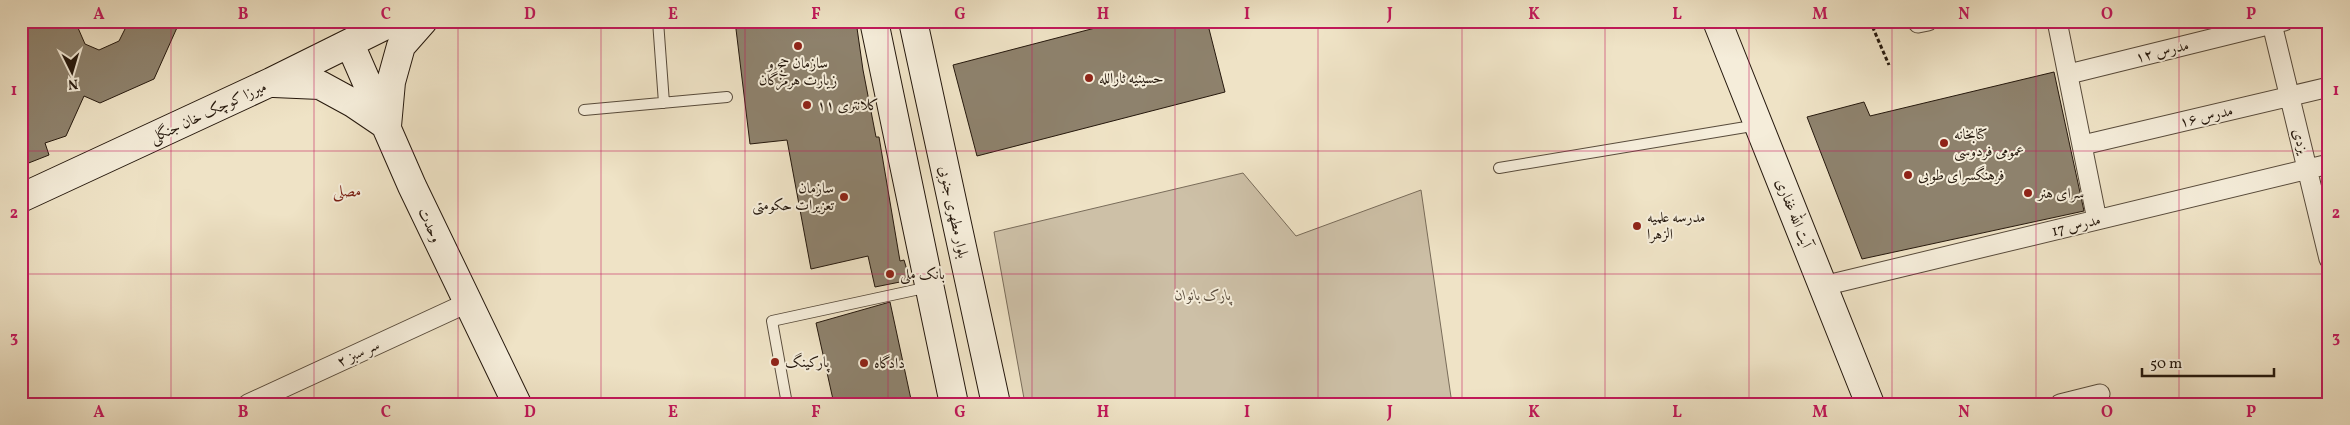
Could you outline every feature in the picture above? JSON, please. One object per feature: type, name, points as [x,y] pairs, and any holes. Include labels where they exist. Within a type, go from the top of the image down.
[{"type":"street","name":"میرزا کوچک خان جنگلی","points":[[21,198],[271,82],[394,21]]},
{"type":"street","points":[[271,82],[320,85],[353,103],[387,126],[391,82],[401,46],[423,21]]},
{"type":"street","points":[[874,21],[954,404]]},
{"type":"street","name":"بلوار مطهری جنوبی","points":[[913,21],[996,404]]},
{"type":"street","name":"آیت الله غفاری","points":[[1718,21],[1870,404]]},
{"type":"street","points":[[2057,21],[2097,220]]},
{"type":"street","name":"مدرس ۱۲","points":[[2069,74],[2278,23]]},
{"type":"street","name":"یزدی","points":[[2278,23],[2290,96],[2329,258]]},
{"type":"street","name":"وحدت","points":[[350,44],[412,186],[517,404]]},
{"type":"street","name":"مدرس ۱۶","points":[[2083,145],[2329,88]]},
{"type":"street","name":"مدرس 17","points":[[1823,286],[2329,164]]},
{"type":"street","points":[[912,201],[950,192]]},
{"type":"street","name":"سر سبز ۲","points":[[248,404],[468,303]]},
{"type":"street","points":[[2060,404],[2100,394]]},
{"type":"lane","points":[[658,21],[664,103]]},
{"type":"lane","points":[[584,110],[727,97]]},
{"type":"lane","points":[[1499,168],[1758,124]]},
{"type":"lane","points":[[787,404],[772,321],[930,287]]},
{"type":"path","points":[[1870,21],[1889,65]]},
{"type":"green space","name":"پارک بانوان","points":[[1243,173],[1296,236],[1421,190],[1452,404],[1025,404],[994,232]]},
{"type":"building","points":[[21,21],[75,21],[85,44],[99,50],[119,41],[129,21],[180,21],[154,79],[100,103],[84,96],[66,136],[45,143],[49,155],[21,166]]},
{"type":"building","points":[[735,21],[856,21],[863,70],[876,137],[879,137],[900,261],[904,260],[910,280],[875,287],[868,256],[811,269],[787,140],[750,144]]},
{"type":"building","name":"حسینیه ثارالله","points":[[1122,21],[1207,21],[1225,92],[977,156],[953,65]]},
{"type":"building","name":"کتابخانه عمومی فردوسی","points":[[2054,72],[2084,211],[1862,259],[1807,117],[1864,102],[1870,116]]},
{"type":"building","name":"دادگاه","points":[[890,302],[912,404],[834,404],[816,323]]},
{"type":"place","name":"سازمان حج و زیارت هرمزگان","points":[[798,46]]},
{"type":"place","name":"حسینیه ثارالله","points":[[1089,78]]},
{"type":"place","name":"کلانتری ۱۱","points":[[807,105]]},
{"type":"place","name":"کتابخانه عمومی فردوسی","points":[[1944,143]]},
{"type":"place","name":"فرهنگسرای طوبی","points":[[1908,175]]},
{"type":"place","name":"سرای هنر","points":[[2028,193]]},
{"type":"place","name":"سازمان تعزیرات حکومتی","points":[[844,197]]},
{"type":"place","name":"مدرسه علمیه الزهرا","points":[[1637,226]]},
{"type":"place","name":"بانک ملی","points":[[890,274]]},
{"type":"place","name":"پارکینگ","points":[[775,362]]},
{"type":"place","name":"دادگاه","points":[[864,363]]},
{"type":"district","name":"مصلی","points":[[347,190]]}]
